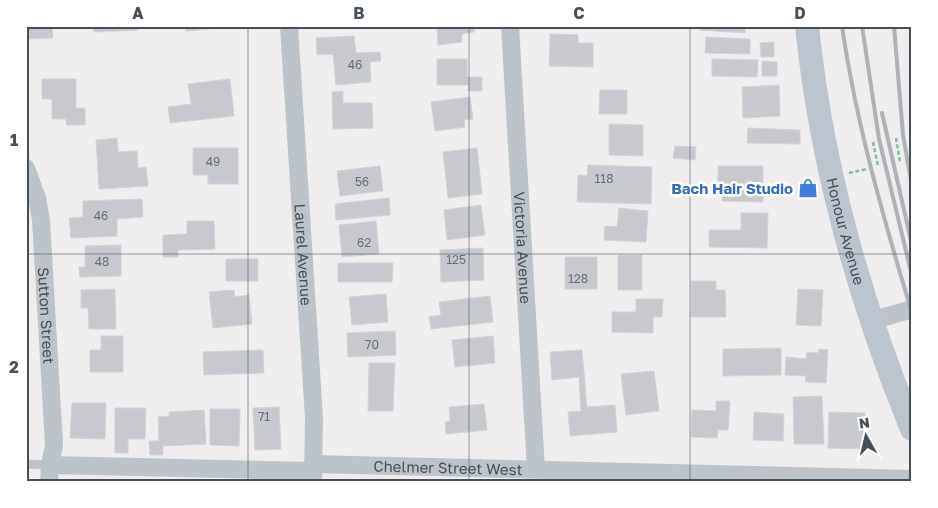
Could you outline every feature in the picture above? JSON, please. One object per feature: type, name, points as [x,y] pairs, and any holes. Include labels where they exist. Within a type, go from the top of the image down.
[{"type":"main road","name":"Honour Avenue","points":[[807,26],[820,118],[858,281],[912,429]]},
{"type":"street","name":"Laurel Avenue","points":[[289,26],[314,418],[313,472]]},
{"type":"street","name":"Victoria Avenue","points":[[510,26],[548,473]]},
{"type":"street","name":"Sutton Street","points":[[26,168],[37,198],[41,220],[54,445],[49,473]]},
{"type":"street","points":[[871,321],[912,309]]},
{"type":"street","name":"Chelmer Street West","points":[[49,473],[548,473],[794,479],[912,479]]},
{"type":"lane","points":[[26,464],[49,473]]},
{"type":"path","points":[[896,138],[900,162]]},
{"type":"path","points":[[873,142],[878,166]]},
{"type":"path","points":[[853,172],[867,169]]},
{"type":"building","points":[[26,26],[52,26],[53,38],[26,39]]},
{"type":"building","points":[[93,26],[138,26],[138,30],[94,32]]},
{"type":"building","points":[[186,26],[230,26],[230,27],[186,31]]},
{"type":"building","points":[[325,26],[377,26],[377,27],[325,28]]},
{"type":"building","points":[[437,26],[474,26],[474,32],[462,34],[462,42],[438,45]]},
{"type":"building","points":[[701,26],[745,26],[745,33],[700,30]]},
{"type":"building","points":[[550,34],[578,35],[578,43],[593,43],[593,67],[549,66]]},
{"type":"building","points":[[354,36],[356,53],[380,52],[381,61],[370,62],[371,82],[336,85],[333,54],[317,55],[316,38]]},
{"type":"building","points":[[706,37],[750,39],[750,54],[705,53]]},
{"type":"building","points":[[774,42],[774,57],[761,57],[760,43]]},
{"type":"building","points":[[437,59],[467,59],[467,77],[482,77],[482,91],[468,91],[469,85],[437,85]]},
{"type":"building","points":[[712,59],[758,60],[757,77],[712,76]]},
{"type":"building","points":[[762,61],[777,62],[777,76],[762,76]]},
{"type":"building","points":[[42,79],[76,79],[76,108],[85,108],[85,125],[66,125],[66,119],[52,119],[52,99],[42,99]]},
{"type":"building","points":[[230,79],[234,116],[170,123],[168,107],[191,104],[188,84]]},
{"type":"building","points":[[779,85],[780,116],[743,118],[742,87]]},
{"type":"building","points":[[600,90],[627,90],[627,114],[599,114]]},
{"type":"building","points":[[343,91],[343,103],[372,103],[373,128],[333,129],[332,92]]},
{"type":"building","points":[[470,97],[473,119],[464,120],[465,127],[435,131],[431,102]]},
{"type":"building","points":[[609,124],[643,125],[643,156],[609,155]]},
{"type":"building","points":[[748,128],[800,130],[800,144],[747,143]]},
{"type":"building","points":[[117,138],[118,152],[137,151],[138,168],[146,167],[148,186],[99,189],[96,140]]},
{"type":"building","points":[[675,146],[696,147],[695,160],[673,158]]},
{"type":"building","points":[[193,148],[238,148],[238,184],[208,184],[208,175],[193,175]]},
{"type":"building","points":[[477,148],[482,194],[448,198],[443,152]]},
{"type":"building","points":[[588,165],[652,167],[651,204],[577,202],[578,175],[587,176]]},
{"type":"building","points":[[380,166],[383,191],[340,196],[337,171]]},
{"type":"building","points":[[718,166],[763,166],[763,202],[722,201],[722,188],[718,188]]},
{"type":"building","points":[[389,198],[390,215],[336,220],[335,204]]},
{"type":"building","points":[[142,199],[143,217],[117,219],[117,236],[71,238],[69,218],[83,217],[83,201]]},
{"type":"building","points":[[481,205],[485,235],[447,240],[444,210]]},
{"type":"building","points":[[619,208],[648,211],[646,242],[604,240],[605,226],[617,227]]},
{"type":"building","points":[[741,213],[768,213],[767,248],[709,247],[709,230],[741,230]]},
{"type":"building","points":[[187,221],[214,221],[215,249],[178,250],[178,257],[163,257],[163,235],[187,234]]},
{"type":"building","points":[[376,221],[379,254],[342,257],[339,225]]},
{"type":"building","points":[[121,245],[121,276],[80,277],[79,267],[85,267],[85,246]]},
{"type":"building","points":[[483,248],[484,280],[441,282],[440,250]]},
{"type":"building","points":[[618,255],[642,255],[642,290],[618,290]]},
{"type":"building","points":[[565,257],[597,257],[597,289],[565,289]]},
{"type":"building","points":[[226,259],[258,259],[258,281],[226,281]]},
{"type":"building","points":[[338,263],[393,263],[392,282],[338,282]]},
{"type":"building","points":[[691,281],[716,281],[716,290],[725,290],[726,317],[691,317]]},
{"type":"building","points":[[115,289],[116,329],[89,329],[88,308],[81,308],[81,290]]},
{"type":"building","points":[[798,289],[823,290],[821,326],[796,325]]},
{"type":"building","points":[[234,290],[235,297],[249,295],[252,324],[213,328],[209,292]]},
{"type":"building","points":[[386,294],[388,322],[352,325],[349,297]]},
{"type":"building","points":[[490,296],[493,322],[431,329],[429,317],[441,315],[439,302]]},
{"type":"building","points":[[636,299],[663,299],[662,317],[653,317],[653,333],[612,332],[612,312],[636,312]]},
{"type":"building","points":[[395,331],[396,355],[348,357],[347,333]]},
{"type":"building","points":[[101,336],[123,336],[123,372],[90,372],[90,350],[101,350]]},
{"type":"building","points":[[493,336],[495,363],[455,367],[452,340]]},
{"type":"building","points":[[781,348],[781,375],[723,376],[723,349]]},
{"type":"building","points":[[819,349],[828,350],[826,383],[805,382],[806,376],[785,375],[786,357],[806,359],[807,352],[818,353]]},
{"type":"building","points":[[263,350],[264,373],[204,375],[203,352]]},
{"type":"building","points":[[582,350],[587,407],[615,405],[617,432],[570,436],[568,412],[581,411],[579,377],[552,380],[550,352]]},
{"type":"building","points":[[369,363],[395,363],[393,411],[368,411]]},
{"type":"building","points":[[654,371],[659,411],[626,415],[621,374]]},
{"type":"building","points":[[822,396],[824,444],[794,444],[793,397]]},
{"type":"building","points":[[716,401],[730,401],[728,430],[718,430],[717,438],[691,437],[692,410],[716,411]]},
{"type":"building","points":[[72,403],[106,403],[105,439],[70,438]]},
{"type":"building","points":[[484,404],[487,430],[446,434],[445,422],[450,421],[449,407]]},
{"type":"building","points":[[279,407],[281,449],[255,450],[253,408]]},
{"type":"building","points":[[115,408],[146,408],[145,439],[128,439],[128,453],[115,453]]},
{"type":"building","points":[[210,409],[240,409],[239,446],[210,445]]},
{"type":"building","points":[[204,410],[206,444],[163,446],[163,455],[150,455],[149,441],[159,441],[158,417],[169,416],[169,412]]},
{"type":"building","points":[[754,412],[784,414],[783,441],[753,440]]},
{"type":"building","points":[[829,412],[865,413],[864,449],[828,448]]},
{"type":"railway","points":[[842,26],[863,135],[881,207],[912,313]]},
{"type":"railway","points":[[862,26],[879,139],[912,276]]},
{"type":"railway","points":[[894,26],[903,135],[912,186]]},
{"type":"railway","points":[[882,113],[912,245]]},
{"type":"place","name":"Bach Hair Studio","points":[[808,188]]}]
